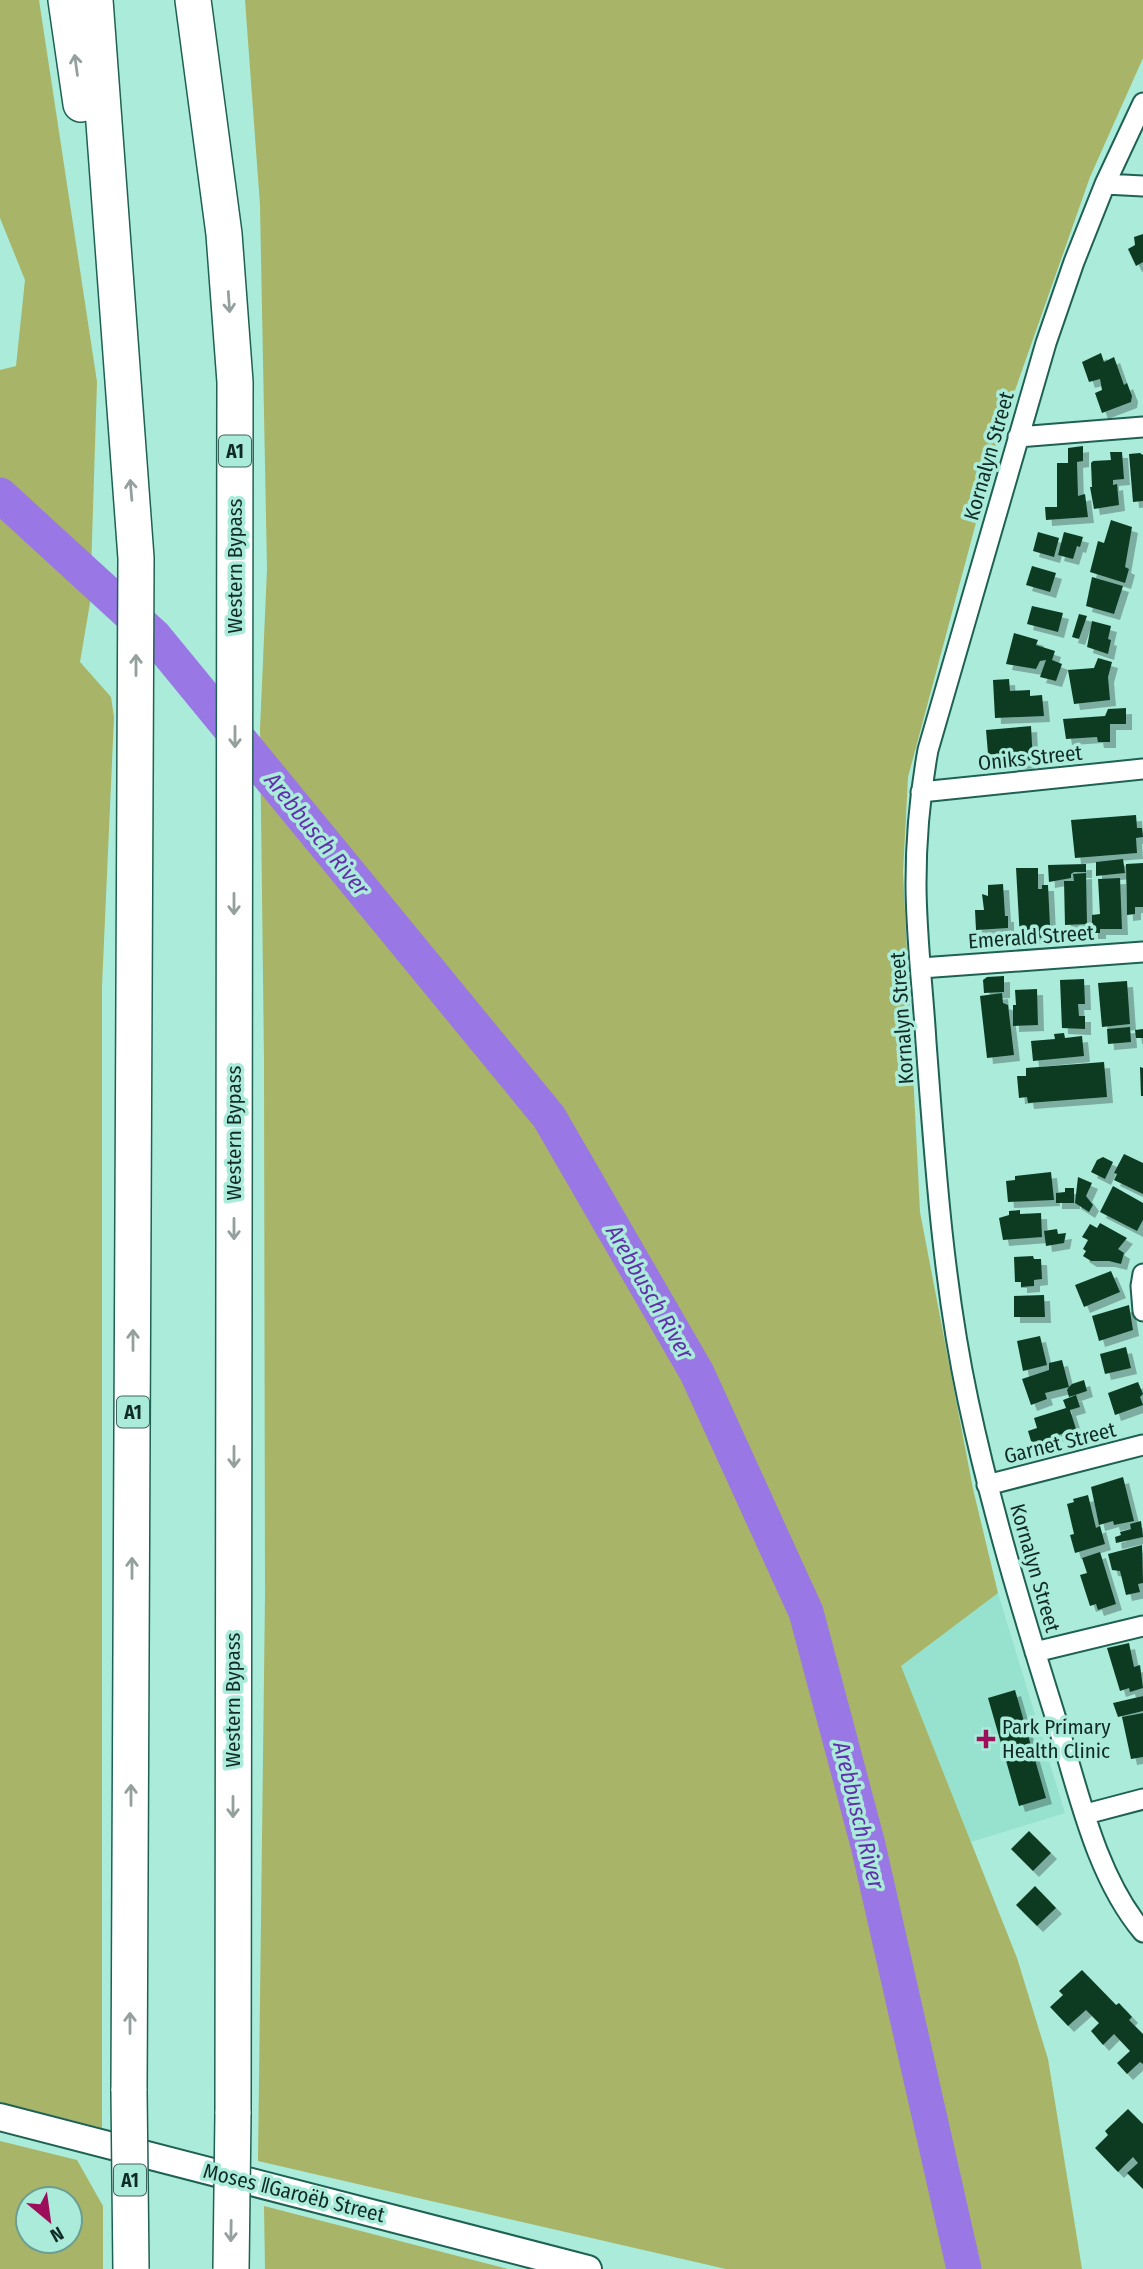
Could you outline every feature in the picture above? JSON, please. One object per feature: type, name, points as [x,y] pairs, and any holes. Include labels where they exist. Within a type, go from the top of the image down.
[{"type":"highway","points":[[66,0],[124,399]]},
{"type":"highway","name":"A1","points":[[95,0],[136,558],[131,2269]]},
{"type":"highway","name":"Western Bypass","points":[[193,0],[225,234],[235,382],[231,2269]]},
{"type":"highway","points":[[218,0],[225,234]]},
{"type":"main road","name":"Moses ǁGaroëb Street","points":[[0,2117],[588,2269]]},
{"type":"street","name":"Kornalyn Street","points":[[1143,103],[1105,184],[1074,262],[1018,437],[928,750],[921,792],[916,884],[938,1203],[967,1399],[988,1485],[1035,1651],[1086,1814],[1112,1885],[1127,1914],[1143,1932]]},
{"type":"street","points":[[1105,184],[1143,186]]},
{"type":"street","points":[[1018,437],[1143,427]]},
{"type":"street","name":"Oniks Street","points":[[921,792],[1143,769]]},
{"type":"street","name":"Emerald Street","points":[[921,968],[1143,952]]},
{"type":"street","points":[[1143,1274],[1143,1311]]},
{"type":"street","name":"Garnet Street","points":[[988,1485],[1143,1445]]},
{"type":"street","points":[[1035,1651],[1143,1626]]},
{"type":"street","points":[[1086,1814],[1143,1799]]},
{"type":"shaded area","points":[[0,0],[39,0],[97,382],[90,603],[80,662],[111,697],[114,717],[102,986],[102,2128],[0,2102],[0,370],[16,366],[25,280],[0,218]]},
{"type":"shaded area","points":[[245,0],[1143,0],[1143,58],[1090,177],[1000,433],[908,777],[903,872],[920,1212],[973,1489],[998,1593],[901,1666],[1017,1958],[1048,2059],[1082,2269],[726,2269],[258,2161],[265,1596],[260,729],[267,569],[260,205]]},
{"type":"shaded area","name":"Park Primary Health Clinic","points":[[998,1593],[1065,1813],[971,1842],[900,1665]]},
{"type":"shaded area","points":[[0,2141],[77,2160],[103,2206],[103,2269],[0,2269]]},
{"type":"shaded area","points":[[264,2206],[508,2269],[265,2269]]},
{"type":"building","points":[[1143,234],[1143,262],[1136,266],[1128,249],[1135,245],[1134,237]]},
{"type":"building","points":[[1101,353],[1104,362],[1114,357],[1124,385],[1127,383],[1132,396],[1131,402],[1102,413],[1095,393],[1102,390],[1100,379],[1089,382],[1082,362]]},
{"type":"building","points":[[1083,446],[1083,461],[1077,462],[1078,496],[1085,494],[1088,517],[1046,520],[1045,507],[1057,507],[1057,463],[1068,463],[1068,448]]},
{"type":"building","points":[[1110,452],[1122,452],[1124,479],[1113,480],[1113,485],[1117,484],[1119,505],[1094,509],[1090,487],[1091,463],[1111,460]]},
{"type":"building","points":[[1129,454],[1143,455],[1143,501],[1133,502]]},
{"type":"building","points":[[1111,520],[1132,527],[1125,567],[1129,569],[1125,583],[1090,572],[1098,541],[1104,543]]},
{"type":"building","points":[[1038,532],[1059,538],[1054,557],[1033,551]]},
{"type":"building","points":[[1064,532],[1083,537],[1073,559],[1058,555]]},
{"type":"building","points":[[1032,566],[1056,573],[1050,592],[1026,585]]},
{"type":"building","points":[[1092,577],[1123,586],[1114,614],[1086,606]]},
{"type":"building","points":[[1032,606],[1063,613],[1058,632],[1027,624]]},
{"type":"building","points":[[1079,614],[1087,616],[1079,639],[1072,637]]},
{"type":"building","points":[[1092,621],[1111,626],[1108,654],[1087,647]]},
{"type":"building","points":[[1014,633],[1038,640],[1036,645],[1055,651],[1052,660],[1062,664],[1056,681],[1040,677],[1046,660],[1040,661],[1036,669],[1006,664]]},
{"type":"building","points":[[1098,658],[1112,662],[1108,677],[1110,700],[1074,704],[1068,670],[1094,668]]},
{"type":"building","points":[[1009,679],[1010,691],[1030,690],[1030,696],[1042,695],[1044,716],[995,718],[993,680]]},
{"type":"building","points":[[1126,708],[1126,724],[1110,724],[1110,742],[1098,742],[1097,737],[1066,739],[1063,719],[1105,716],[1108,709]]},
{"type":"building","points":[[1031,726],[1033,762],[989,765],[986,730]]},
{"type":"building","points":[[1136,815],[1137,828],[1142,828],[1143,837],[1136,838],[1137,853],[1075,858],[1071,820]]},
{"type":"building","points":[[1123,859],[1125,873],[1096,876],[1096,862]]},
{"type":"building","points":[[1143,863],[1143,907],[1135,907],[1135,914],[1127,915],[1126,864]]},
{"type":"building","points":[[1086,864],[1086,872],[1074,872],[1071,878],[1049,882],[1048,865]]},
{"type":"building","points":[[1016,868],[1038,868],[1038,889],[1042,889],[1042,885],[1048,885],[1050,926],[1044,928],[1050,928],[1050,937],[1020,939]]},
{"type":"building","points":[[1086,873],[1087,924],[1065,925],[1064,881],[1074,881],[1073,874]]},
{"type":"building","points":[[1120,878],[1122,929],[1100,929],[1100,933],[1092,933],[1092,915],[1100,914],[1098,879]]},
{"type":"building","points":[[1003,884],[1008,928],[976,930],[975,910],[984,910],[982,894],[988,896],[988,885]]},
{"type":"building","points":[[1004,976],[1004,992],[984,993],[983,980],[987,977]]},
{"type":"building","points":[[1084,979],[1085,1004],[1078,1004],[1079,1016],[1085,1016],[1085,1029],[1062,1028],[1060,980]]},
{"type":"building","points":[[1127,981],[1130,1024],[1102,1027],[1098,983]]},
{"type":"building","points":[[1037,989],[1038,1025],[1013,1026],[1015,990]]},
{"type":"building","points":[[1002,993],[1003,1003],[1008,1005],[1014,1055],[987,1058],[980,996]]},
{"type":"building","points":[[1130,1027],[1131,1042],[1108,1044],[1107,1029]]},
{"type":"building","points":[[1143,1029],[1143,1038],[1136,1038],[1135,1030]]},
{"type":"building","points":[[1064,1033],[1065,1038],[1082,1036],[1084,1056],[1033,1061],[1031,1041],[1055,1039],[1054,1034]]},
{"type":"building","points":[[1104,1062],[1107,1097],[1028,1103],[1027,1097],[1019,1098],[1017,1076],[1026,1076],[1026,1068]]},
{"type":"building","points":[[1140,1067],[1143,1068],[1143,1096],[1141,1096]]},
{"type":"building","points":[[1124,1154],[1143,1163],[1143,1194],[1114,1180],[1117,1174],[1114,1173]]},
{"type":"building","points":[[1103,1157],[1113,1162],[1105,1179],[1091,1172],[1097,1160]]},
{"type":"building","points":[[1051,1172],[1054,1200],[1008,1202],[1006,1181],[1015,1180],[1015,1176]]},
{"type":"building","points":[[1078,1177],[1092,1183],[1086,1196],[1093,1205],[1089,1212],[1075,1203]]},
{"type":"building","points":[[1113,1186],[1143,1203],[1143,1220],[1137,1231],[1100,1212]]},
{"type":"building","points":[[1065,1188],[1074,1188],[1074,1203],[1056,1203],[1056,1193],[1065,1192]]},
{"type":"building","points":[[1020,1210],[1020,1214],[1041,1213],[1042,1237],[1003,1240],[999,1218],[1009,1215],[1009,1211]]},
{"type":"building","points":[[1100,1223],[1127,1238],[1118,1249],[1124,1253],[1121,1264],[1091,1261],[1083,1256],[1088,1240],[1082,1237],[1090,1224],[1097,1228]]},
{"type":"building","points":[[1057,1229],[1058,1234],[1066,1233],[1064,1243],[1046,1246],[1044,1231]]},
{"type":"building","points":[[1033,1256],[1034,1259],[1041,1259],[1042,1279],[1034,1280],[1034,1286],[1021,1287],[1021,1282],[1015,1282],[1014,1257]]},
{"type":"building","points":[[1111,1271],[1120,1292],[1084,1307],[1075,1285]]},
{"type":"building","points":[[1044,1295],[1045,1317],[1014,1317],[1014,1296]]},
{"type":"building","points":[[1129,1305],[1133,1330],[1099,1341],[1092,1316]]},
{"type":"building","points":[[1040,1336],[1047,1365],[1023,1371],[1017,1341]]},
{"type":"building","points":[[1126,1347],[1131,1368],[1105,1374],[1100,1354]]},
{"type":"building","points":[[1062,1360],[1069,1387],[1045,1393],[1047,1399],[1031,1405],[1022,1379],[1049,1370],[1049,1363]]},
{"type":"building","points":[[1084,1380],[1087,1391],[1069,1397],[1067,1390],[1072,1384]]},
{"type":"building","points":[[1138,1382],[1143,1394],[1140,1397],[1143,1405],[1115,1415],[1108,1393]]},
{"type":"building","points":[[1076,1395],[1080,1407],[1070,1410],[1076,1429],[1044,1440],[1045,1443],[1040,1445],[1031,1441],[1028,1431],[1037,1428],[1034,1418],[1066,1408],[1063,1400]]},
{"type":"building","points":[[1123,1477],[1134,1521],[1114,1525],[1113,1521],[1099,1525],[1091,1487]]},
{"type":"building","points":[[1088,1495],[1096,1528],[1100,1526],[1105,1544],[1075,1553],[1067,1504],[1074,1502],[1073,1499]]},
{"type":"building","points":[[1141,1521],[1143,1537],[1116,1543],[1115,1537],[1121,1535],[1120,1532],[1131,1529],[1130,1524]]},
{"type":"building","points":[[1142,1545],[1143,1583],[1138,1584],[1140,1592],[1126,1595],[1120,1571],[1112,1570],[1108,1554]]},
{"type":"building","points":[[1100,1552],[1116,1604],[1098,1610],[1096,1604],[1090,1606],[1080,1575],[1087,1573],[1082,1558]]},
{"type":"building","points":[[1129,1643],[1134,1667],[1140,1665],[1143,1688],[1130,1692],[1129,1688],[1120,1691],[1107,1648]]},
{"type":"building","points":[[1015,1690],[1046,1798],[1019,1806],[988,1698]]},
{"type":"building","points":[[1143,1696],[1143,1711],[1118,1717],[1113,1703]]},
{"type":"building","points":[[1143,1713],[1143,1757],[1131,1759],[1122,1717]]},
{"type":"building","points":[[1029,1831],[1051,1853],[1033,1871],[1011,1849]]},
{"type":"building","points":[[1035,1886],[1056,1908],[1037,1926],[1016,1905]]},
{"type":"building","points":[[1082,1970],[1116,2005],[1119,2003],[1132,2017],[1129,2020],[1143,2034],[1143,2064],[1140,2062],[1127,2074],[1117,2063],[1130,2051],[1114,2034],[1103,2045],[1091,2031],[1099,2023],[1086,2010],[1068,2026],[1050,2007],[1063,1995],[1059,1991]]},
{"type":"building","points":[[1128,2109],[1143,2124],[1143,2189],[1127,2173],[1138,2163],[1133,2157],[1118,2172],[1095,2148],[1108,2135],[1105,2131]]},
{"type":"waterway","name":"Arebbusch River","points":[[0,495],[155,637],[549,1117],[697,1373],[806,1612],[868,1845],[964,2269]]},
{"type":"place","name":"Park Primary Health Clinic","points":[[986,1739]]}]
